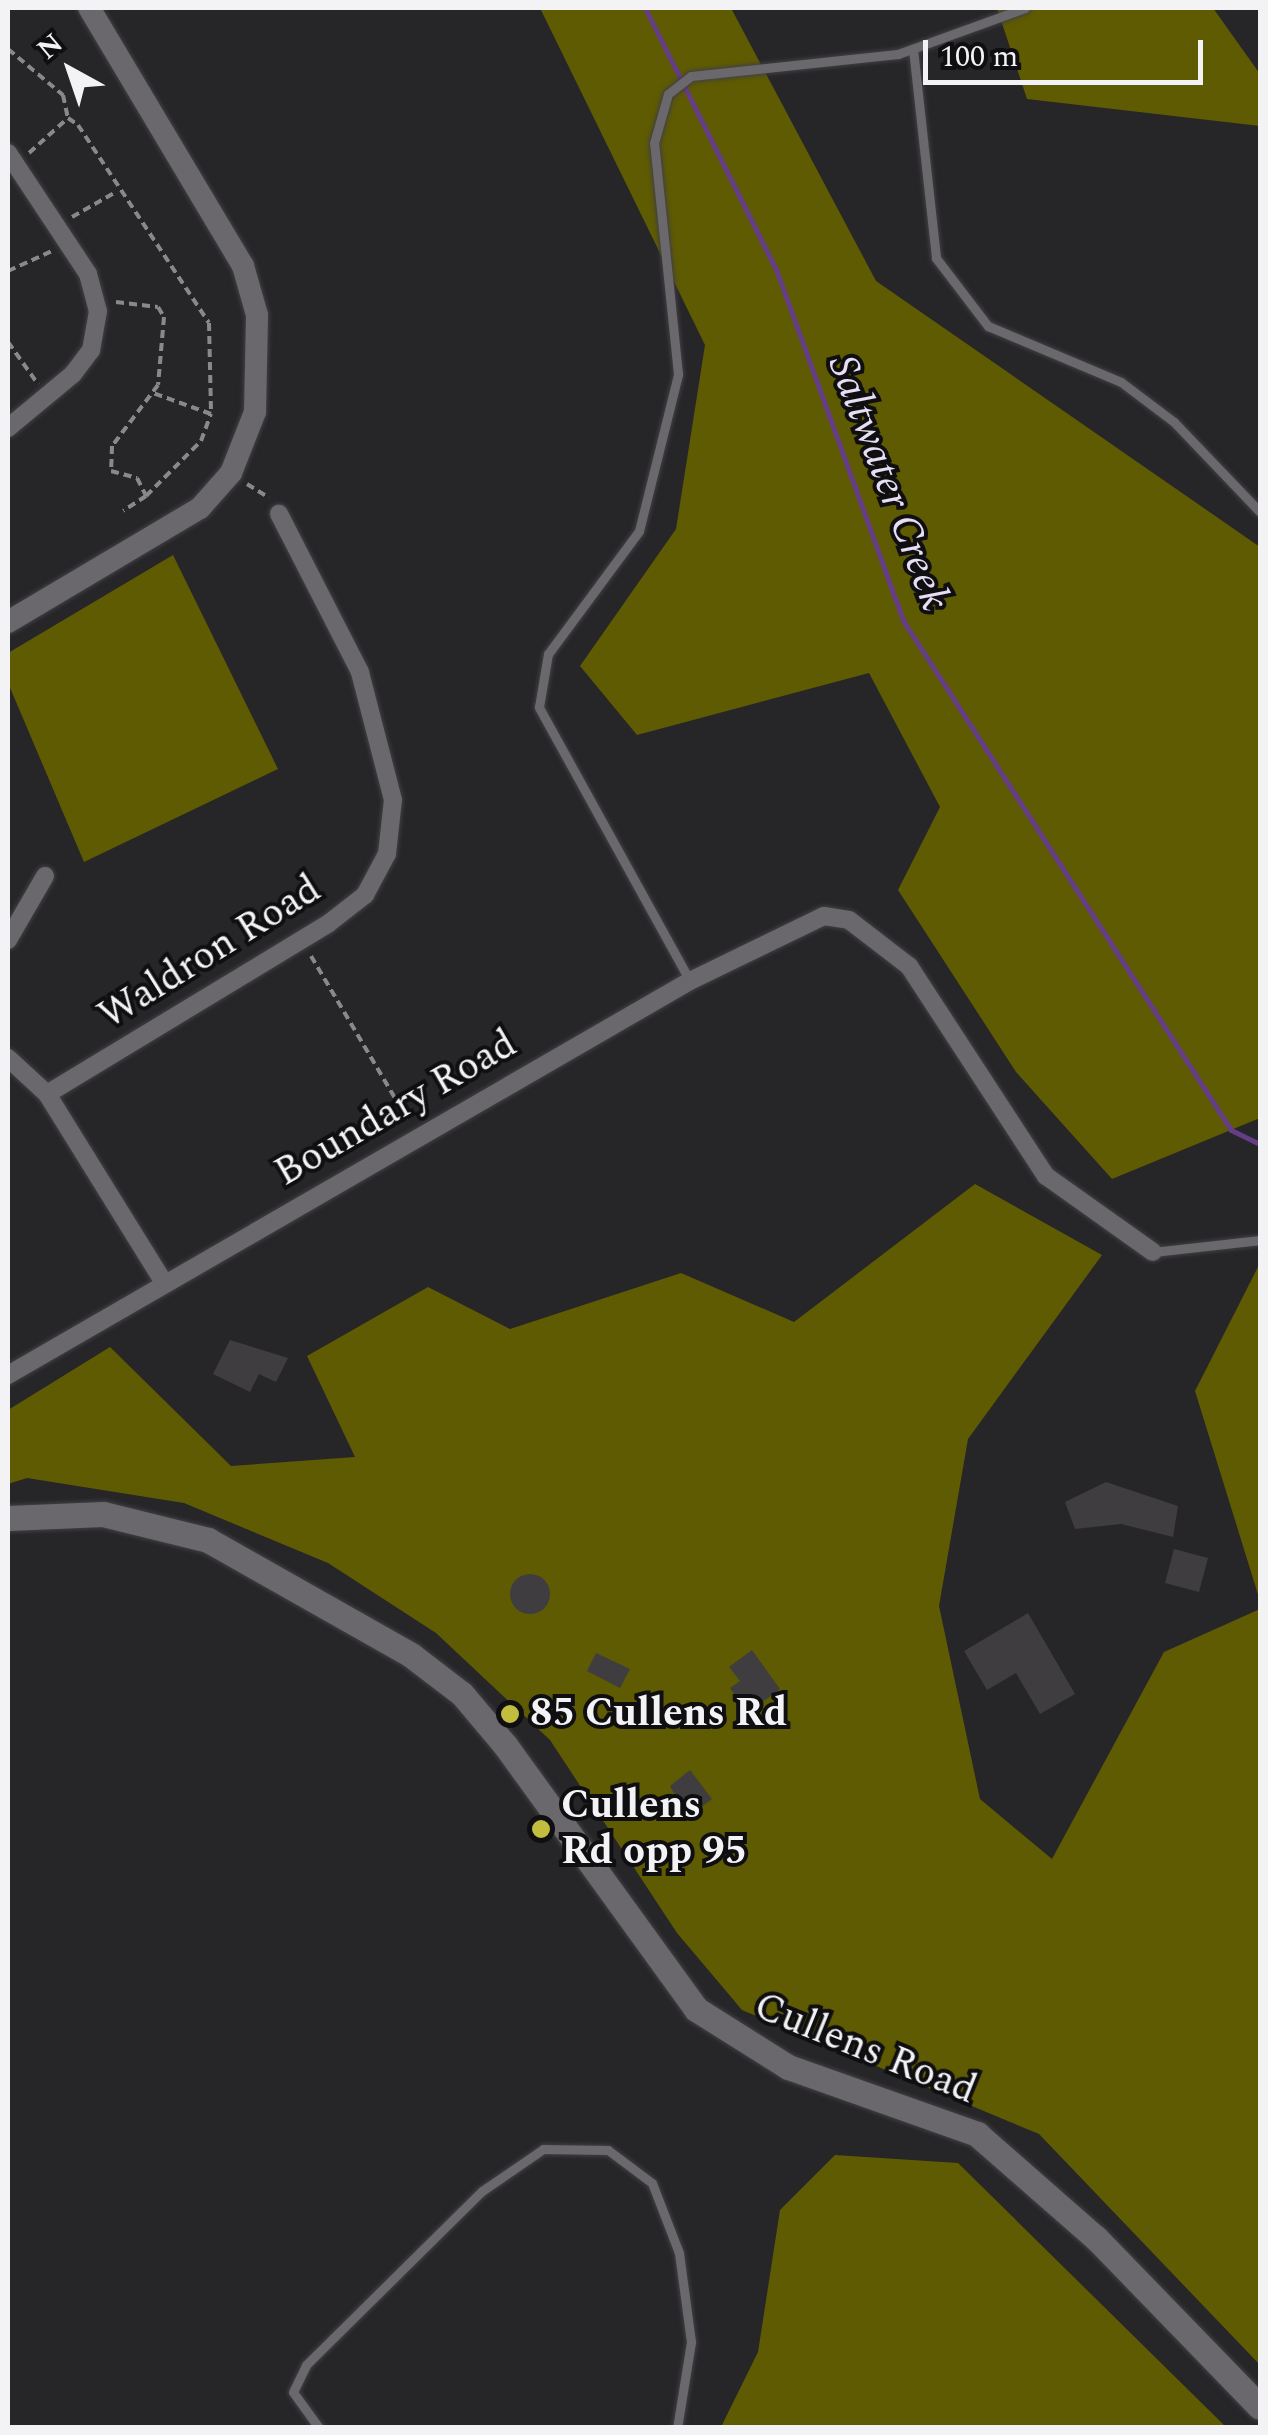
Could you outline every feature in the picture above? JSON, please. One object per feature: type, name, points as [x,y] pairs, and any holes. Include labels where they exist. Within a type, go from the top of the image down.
[{"type":"main road","name":"Cullens Road","points":[[8,1518],[103,1514],[208,1540],[411,1655],[462,1694],[505,1745],[696,2009],[788,2067],[977,2134],[1096,2238],[1260,2407]]},
{"type":"street","points":[[8,622],[172,530],[231,472],[261,366],[251,290],[89,8]]},
{"type":"street","points":[[8,428],[48,395],[92,350],[96,305],[64,232],[12,158]]},
{"type":"street","name":"Waldron Road","points":[[47,1094],[302,940],[365,894],[388,854],[393,800],[360,672],[280,514]]},
{"type":"street","points":[[8,940],[45,876]]},
{"type":"street","name":"Boundary Road","points":[[8,1374],[690,981],[824,916],[849,920],[909,966],[1046,1176],[1153,1252]]},
{"type":"street","points":[[8,1058],[47,1094],[164,1283]]},
{"type":"lane","points":[[690,981],[539,707],[548,654],[640,531],[678,374],[654,143],[668,94],[691,76],[809,70],[912,49],[1025,8]]},
{"type":"lane","points":[[912,49],[936,258],[988,326],[1120,382],[1174,422],[1260,512]]},
{"type":"lane","points":[[1153,1252],[1260,1240]]},
{"type":"lane","points":[[319,2428],[293,2392],[306,2365],[482,2192],[543,2149],[608,2150],[652,2183],[679,2253],[691,2342],[677,2428]]},
{"type":"path","points":[[8,49],[63,95],[68,118],[105,158],[117,191],[166,247],[209,322],[211,414],[201,441],[146,496],[123,511]]},
{"type":"path","points":[[12,158],[68,118]]},
{"type":"path","points":[[8,271],[117,191]]},
{"type":"path","points":[[96,305],[162,310],[154,394],[109,456],[111,472],[137,478],[146,496]]},
{"type":"path","points":[[8,342],[48,395]]},
{"type":"path","points":[[154,394],[211,414]]},
{"type":"path","points":[[231,472],[280,514]]},
{"type":"path","points":[[302,940],[408,1120]]},
{"type":"shaded area","points":[[540,8],[731,8],[876,281],[1260,547],[1260,1118],[1112,1179],[1016,1072],[898,890],[940,807],[869,673],[637,735],[580,666],[676,529],[705,345]]},
{"type":"shaded area","points":[[997,8],[1213,8],[1260,74],[1260,126],[1027,99]]},
{"type":"shaded area","points":[[173,555],[278,769],[84,862],[8,683],[8,653]]},
{"type":"shaded area","points":[[975,1184],[1102,1255],[968,1439],[939,1606],[980,1799],[1052,1859],[1164,1652],[1260,1609],[1260,2365],[1039,2134],[742,2010],[677,1933],[550,1740],[436,1633],[328,1563],[184,1503],[27,1478],[8,1484],[8,1410],[110,1347],[231,1466],[355,1457],[307,1356],[428,1287],[510,1329],[681,1273],[794,1322]]},
{"type":"shaded area","points":[[1260,1263],[1260,1601],[1195,1391]]},
{"type":"shaded area","points":[[835,2155],[958,2163],[1226,2427],[721,2427],[758,2352],[780,2210]]},
{"type":"building","points":[[230,1340],[288,1358],[276,1382],[259,1374],[250,1392],[213,1374]]},
{"type":"building","points":[[1106,1482],[1178,1506],[1173,1537],[1121,1524],[1075,1529],[1065,1502]]},
{"type":"building","points":[[1174,1549],[1208,1558],[1199,1592],[1165,1583]]},
{"type":"building","points":[[530,1574],[544,1580],[550,1594],[544,1608],[530,1614],[516,1608],[510,1594],[516,1580]]},
{"type":"building","points":[[1028,1613],[1075,1694],[1040,1714],[1016,1673],[987,1690],[964,1651]]},
{"type":"building","points":[[752,1650],[780,1689],[748,1713],[730,1688],[740,1681],[729,1667]]},
{"type":"building","points":[[596,1653],[630,1669],[620,1688],[587,1671]]},
{"type":"building","points":[[690,1770],[712,1799],[688,1817],[670,1786]]},
{"type":"waterway","name":"Saltwater Creek","points":[[645,8],[777,272],[904,622],[1231,1130],[1260,1144]]},
{"type":"place","name":"85 Cullens Rd","points":[[510,1714]]},
{"type":"place","name":"Cullens Rd opp 95","points":[[541,1829]]}]
